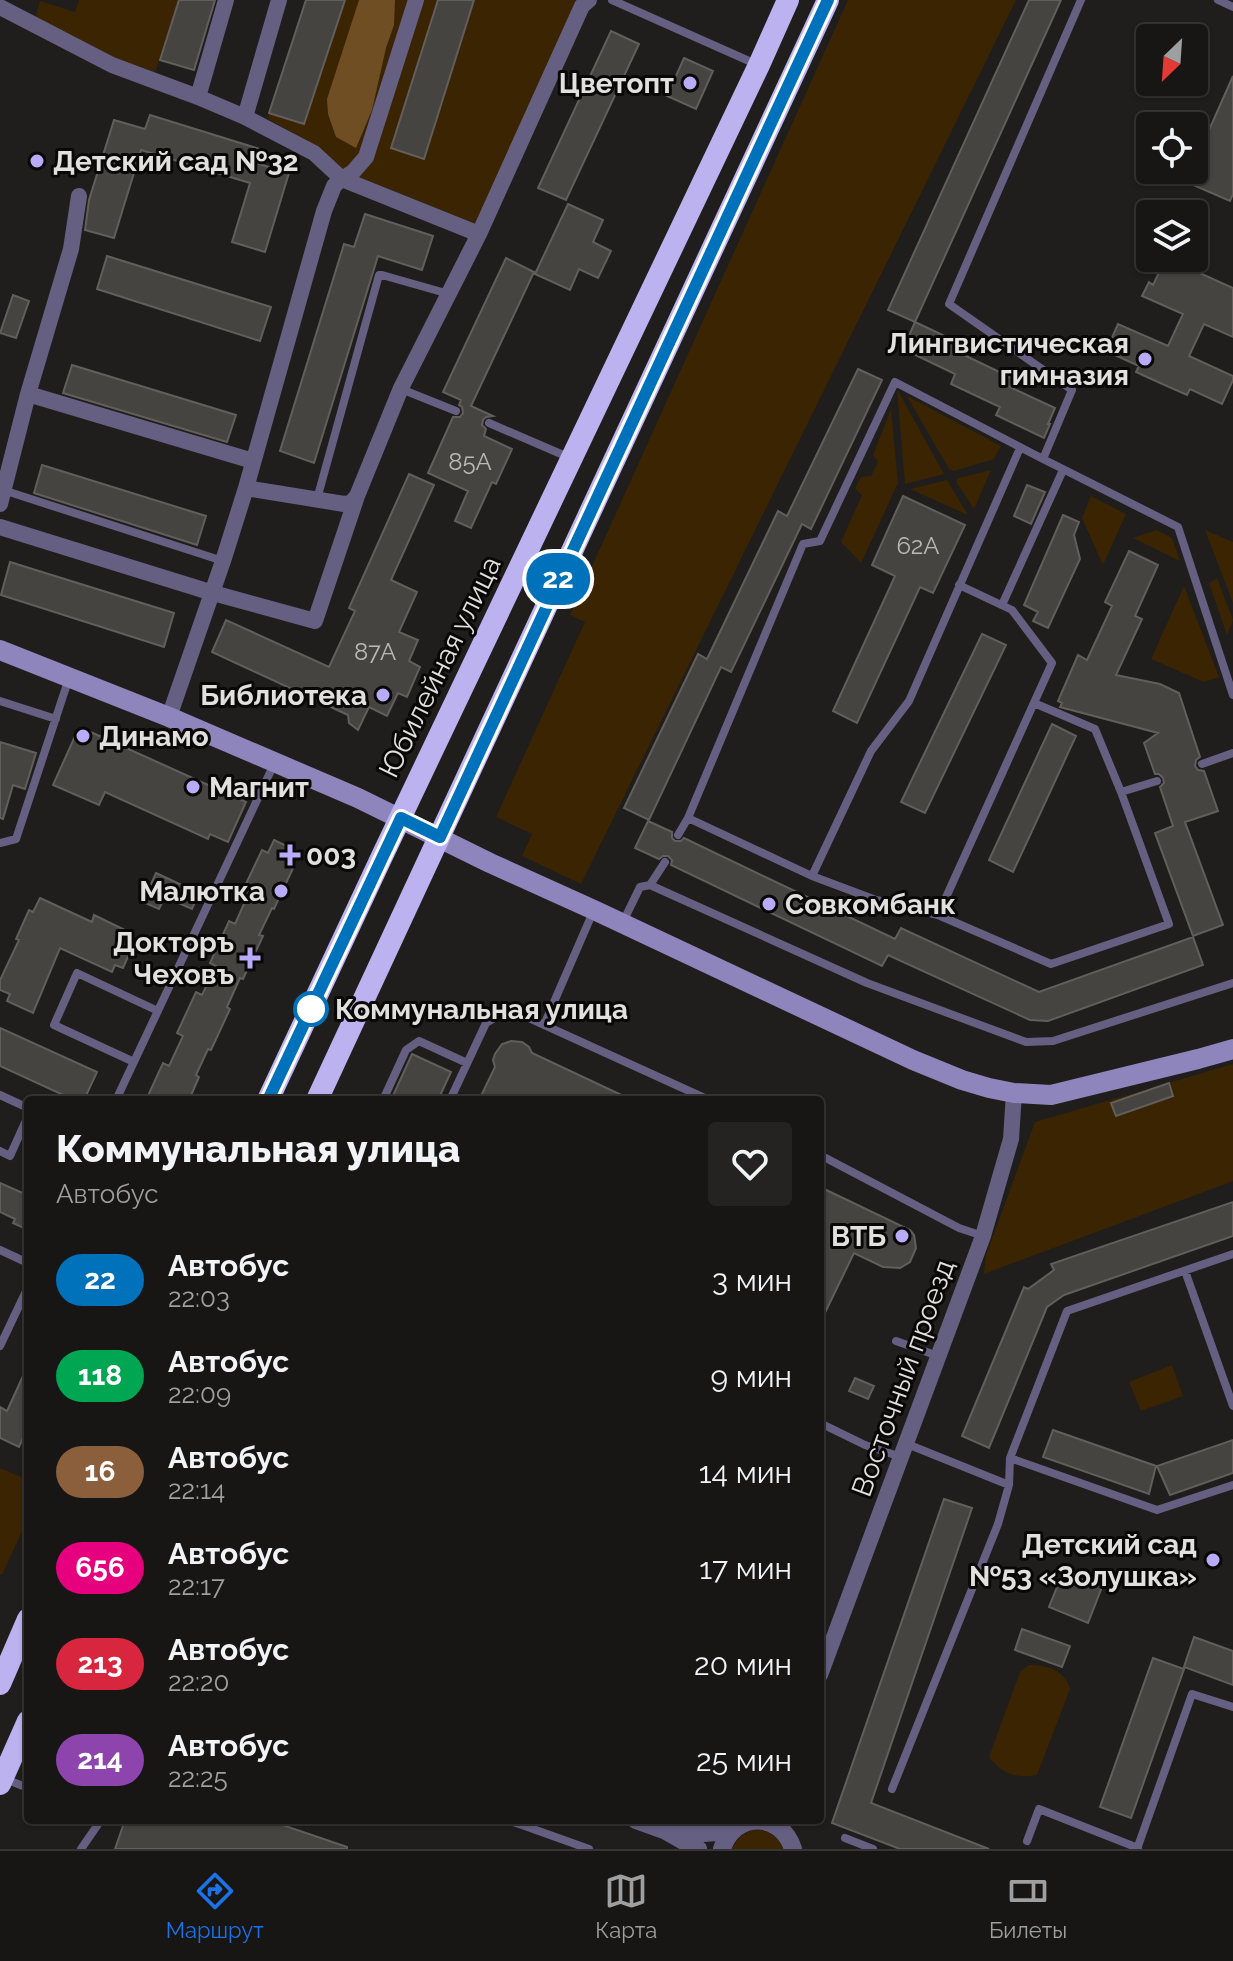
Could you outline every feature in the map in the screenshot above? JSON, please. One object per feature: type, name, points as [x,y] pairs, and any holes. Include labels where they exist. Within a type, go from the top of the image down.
[{"type":"highway","name":"Юбилейная улица","points":[[270,1096],[788,0]]},
{"type":"highway","points":[[319,1096],[828,0]]},
{"type":"highway","points":[[0,1684],[24,1628]]},
{"type":"highway","points":[[1,1781],[24,1730]]},
{"type":"main road","points":[[0,650],[169,717],[401,818],[490,863],[962,1080],[1014,1093],[1064,1093],[1233,1049]]},
{"type":"street","points":[[23,18],[28,0]]},
{"type":"street","points":[[198,97],[226,0]]},
{"type":"street","points":[[245,117],[279,0]]},
{"type":"street","points":[[169,717],[246,488],[324,211],[334,186],[366,157],[416,0]]},
{"type":"street","points":[[0,527],[315,621],[357,496],[401,388],[479,234],[582,6],[589,0]]},
{"type":"street","points":[[0,7],[112,65],[245,117],[314,153],[342,179],[479,234]]},
{"type":"street","points":[[2,497],[28,394],[71,249],[79,196]]},
{"type":"street","points":[[28,394],[253,461]]},
{"type":"street","points":[[246,488],[344,504],[351,503],[357,496]]},
{"type":"street","name":"Восточный проезд","points":[[824,1664],[983,1236],[1011,1139],[1014,1093]]},
{"type":"street","points":[[647,1824],[698,1849]]},
{"type":"street","points":[[722,1849],[728,1835],[743,1824]]},
{"type":"street","points":[[774,1824],[787,1835],[793,1848]]},
{"type":"street","points":[[664,1830],[703,1833],[732,1831]]},
{"type":"lane","points":[[612,0],[759,65]]},
{"type":"lane","points":[[1043,459],[1072,390],[949,304],[1081,0]]},
{"type":"lane","points":[[1218,0],[1233,7]]},
{"type":"lane","points":[[317,500],[379,275],[449,294]]},
{"type":"lane","points":[[678,835],[688,818],[803,544],[820,541],[895,382],[1178,527],[1233,695]]},
{"type":"lane","points":[[401,388],[456,411]]},
{"type":"lane","points":[[489,423],[573,459]]},
{"type":"lane","points":[[812,876],[871,751],[909,701],[1020,448]]},
{"type":"lane","points":[[1002,605],[1063,470]]},
{"type":"lane","points":[[2,497],[223,561]]},
{"type":"lane","points":[[938,915],[1052,663],[1012,610],[959,585]]},
{"type":"lane","points":[[0,843],[16,839],[69,678]]},
{"type":"lane","points":[[0,701],[56,719]]},
{"type":"lane","points":[[688,818],[812,876],[876,900],[938,915],[1051,964],[1169,924],[1095,729],[1034,703]]},
{"type":"lane","points":[[1202,764],[1233,753]]},
{"type":"lane","points":[[118,1096],[275,762]]},
{"type":"lane","points":[[1121,792],[1157,781]]},
{"type":"lane","points":[[650,885],[665,862]]},
{"type":"lane","points":[[622,924],[640,887],[650,885],[867,983],[1026,1042],[1053,1041],[1233,983]]},
{"type":"lane","points":[[544,1025],[594,910]]},
{"type":"lane","points":[[134,1062],[54,1025],[77,973],[158,1011]]},
{"type":"lane","points":[[449,1096],[486,1023],[509,1009],[700,1096]]},
{"type":"lane","points":[[385,1096],[406,1050],[419,1041],[465,1062]]},
{"type":"lane","points":[[448,1096],[465,1062]]},
{"type":"lane","points":[[0,1095],[24,1106]]},
{"type":"lane","points":[[0,1151],[10,1156],[24,1125]]},
{"type":"lane","points":[[824,1157],[959,1228],[983,1236]]},
{"type":"lane","points":[[0,1250],[24,1261]]},
{"type":"lane","points":[[892,1789],[998,1524],[1009,1485],[1010,1458],[1067,1311],[1233,1254]]},
{"type":"lane","points":[[1185,1271],[1233,1406]]},
{"type":"lane","points":[[1,1340],[24,1295]]},
{"type":"lane","points":[[896,1341],[938,1356]]},
{"type":"lane","points":[[824,1425],[865,1445],[904,1451],[1009,1485]]},
{"type":"lane","points":[[1010,1458],[1157,1510],[1233,1485]]},
{"type":"lane","points":[[1027,1841],[1039,1809],[1138,1848],[1192,1694],[1233,1707]]},
{"type":"lane","points":[[1,1781],[24,1787]]},
{"type":"lane","points":[[81,1849],[98,1824]]},
{"type":"lane","points":[[526,1824],[589,1849]]},
{"type":"lane","points":[[845,1838],[873,1849]]},
{"type":"shaded area","points":[[79,0],[179,0],[155,72],[114,58],[35,19],[40,1],[75,12]]},
{"type":"shaded area","points":[[345,0],[580,0],[485,220],[473,223],[342,170],[321,149],[268,119],[269,113],[304,124]]},
{"type":"shaded area","points":[[359,0],[395,0],[394,25],[372,110],[356,148],[336,137],[328,114],[327,99]]},
{"type":"shaded area","points":[[848,0],[1016,0],[581,884],[522,856],[532,834],[496,817],[585,622],[570,615]]},
{"type":"shaded area","points":[[897,389],[944,474],[905,484]]},
{"type":"shaded area","points":[[907,396],[1001,446],[994,459],[954,471],[949,469]]},
{"type":"shaded area","points":[[891,409],[898,483],[861,563],[841,542],[862,495],[855,489],[861,477],[871,476],[878,462],[873,455]]},
{"type":"shaded area","points":[[991,470],[974,509],[956,482],[958,478]]},
{"type":"shaded area","points":[[947,480],[968,515],[910,489]]},
{"type":"shaded area","points":[[1091,496],[1126,514],[1103,565],[1082,518]]},
{"type":"shaded area","points":[[1157,530],[1172,538],[1180,561],[1133,538]]},
{"type":"shaded area","points":[[1205,530],[1233,542],[1233,603]]},
{"type":"shaded area","points":[[1217,578],[1233,620],[1227,635],[1209,583]]},
{"type":"shaded area","points":[[1184,586],[1219,677],[1204,682],[1151,659]]},
{"type":"shaded area","points":[[1233,1064],[1233,1181],[984,1274],[986,1255],[1035,1122]]},
{"type":"shaded area","points":[[1172,1365],[1183,1396],[1141,1411],[1129,1382]]},
{"type":"shaded area","points":[[0,1468],[24,1478],[24,1527],[0,1574]]},
{"type":"shaded area","points":[[1029,1665],[1060,1673],[1070,1689],[1037,1775],[1022,1776],[1004,1771],[989,1757],[1020,1672]]},
{"type":"shaded area","points":[[755,1829],[773,1834],[783,1849],[732,1849],[741,1836]]},
{"type":"building","points":[[179,0],[215,0],[194,70],[160,60]]},
{"type":"building","points":[[306,0],[345,0],[304,124],[269,113]]},
{"type":"building","points":[[438,0],[474,0],[424,159],[391,148]]},
{"type":"building","points":[[1029,0],[1061,0],[915,322],[888,310]]},
{"type":"building","points":[[611,31],[639,44],[566,200],[538,188]]},
{"type":"building","name":"Цветопт","points":[[684,58],[713,71],[696,109],[667,96]]},
{"type":"building","points":[[1233,76],[1233,194],[1230,201],[1191,184],[1208,184],[1208,132]]},
{"type":"building","points":[[150,115],[263,150],[259,164],[289,173],[265,252],[232,242],[250,183],[141,150],[114,238],[85,230],[89,200],[114,120],[145,129]]},
{"type":"building","points":[[568,204],[603,220],[593,242],[611,251],[598,278],[579,269],[570,290],[535,274]]},
{"type":"building","points":[[365,214],[433,236],[422,270],[378,256],[314,463],[280,451],[344,244],[354,247]]},
{"type":"building","points":[[107,256],[271,307],[260,341],[97,289]]},
{"type":"building","points":[[506,258],[534,272],[471,406],[493,416],[483,420],[482,425],[486,429],[484,436],[512,449],[496,484],[492,482],[471,528],[455,521],[468,491],[428,473],[453,417],[460,417],[463,413],[459,405],[461,400],[443,392]]},
{"type":"building","points":[[1159,272],[1198,272],[1233,288],[1233,337],[1204,324],[1189,356],[1233,376],[1222,404],[1190,389],[1187,395],[1136,372],[1139,366],[1106,351],[1118,324],[1168,346],[1183,314],[1142,296],[1149,282],[1153,285]]},
{"type":"building","points":[[13,295],[29,301],[16,338],[0,333]]},
{"type":"building","points":[[915,322],[968,347],[964,355],[1014,379],[1010,387],[1055,408],[1044,438],[996,415],[1000,407],[951,384],[955,374],[903,349]]},
{"type":"building","points":[[72,365],[236,415],[227,442],[63,393]]},
{"type":"building","points":[[858,369],[882,380],[811,529],[802,524],[731,672],[721,667],[649,820],[624,808],[698,654],[707,659],[778,511],[787,516]]},
{"type":"building","points":[[42,465],[206,516],[197,545],[34,493]]},
{"type":"building","points":[[409,474],[434,485],[391,580],[417,592],[399,632],[418,640],[409,661],[420,667],[407,697],[398,693],[387,716],[369,707],[358,730],[349,723],[348,715],[212,652],[226,620],[329,667],[355,611],[349,608]]},
{"type":"building","points":[[1027,485],[1045,492],[1031,524],[1014,516]]},
{"type":"building","points":[[903,496],[965,525],[933,593],[920,587],[857,723],[833,711],[895,576],[872,565]]},
{"type":"building","points":[[1063,515],[1079,522],[1074,535],[1080,559],[1048,628],[1033,621],[1038,612],[1024,605]]},
{"type":"building","points":[[1129,551],[1158,565],[1135,616],[1142,619],[1116,675],[1160,684],[1179,693],[1200,757],[1195,766],[1204,771],[1218,811],[1185,822],[1223,925],[1193,936],[1155,833],[1173,826],[1160,787],[1164,783],[1163,778],[1155,774],[1144,743],[1158,733],[1060,707],[1062,703],[1058,701],[1078,655],[1087,660],[1112,606],[1105,602]]},
{"type":"building","points":[[10,562],[174,613],[164,647],[1,595]]},
{"type":"building","points":[[982,634],[1006,645],[925,813],[901,802]]},
{"type":"building","points":[[1052,724],[1076,736],[1013,872],[989,860]]},
{"type":"building","points":[[84,729],[246,802],[228,842],[210,834],[208,839],[105,792],[99,805],[53,785],[76,734]]},
{"type":"building","points":[[0,742],[36,753],[25,789],[13,785],[3,819],[0,818]]},
{"type":"building","points":[[648,821],[672,832],[675,841],[684,838],[895,939],[901,928],[1039,992],[1193,937],[1203,965],[1048,1021],[1030,1020],[888,955],[882,966],[671,865],[672,860],[668,856],[659,859],[635,848]]},
{"type":"building","points":[[274,840],[297,851],[291,865],[294,866],[259,935],[263,936],[243,979],[240,978],[211,1050],[208,1049],[196,1075],[199,1077],[191,1096],[148,1096],[163,1063],[169,1066],[183,1036],[177,1033],[196,992],[202,995],[216,966],[210,963],[229,921],[235,924],[248,895],[242,892],[262,850],[268,853]]},
{"type":"building","points":[[156,873],[199,893],[192,909],[165,897],[159,909],[143,902]]},
{"type":"building","points":[[40,898],[92,922],[94,915],[125,930],[122,937],[134,943],[123,968],[115,965],[112,972],[60,948],[33,1013],[7,1001],[10,994],[0,990],[0,980],[29,910],[33,912]]},
{"type":"building","points":[[0,1028],[97,1072],[86,1096],[65,1096],[0,1066]]},
{"type":"building","points":[[522,1042],[532,1053],[623,1096],[481,1096],[495,1067],[495,1054],[502,1044]]},
{"type":"building","points":[[412,1054],[451,1072],[440,1096],[393,1096]]},
{"type":"building","points":[[1169,1083],[1173,1096],[1116,1116],[1111,1103]]},
{"type":"building","points":[[0,1183],[24,1194],[24,1228],[13,1223],[15,1219],[0,1212]]},
{"type":"building","points":[[824,1189],[910,1230],[914,1235],[916,1248],[910,1262],[900,1268],[883,1267],[854,1253],[824,1315]]},
{"type":"building","points":[[1233,1202],[1233,1236],[1064,1295],[1047,1307],[989,1448],[962,1436],[1024,1287],[1028,1289],[1054,1270],[1051,1264]]},
{"type":"building","points":[[24,1374],[24,1436],[19,1447],[0,1438],[0,1407],[7,1411]]},
{"type":"building","points":[[855,1378],[874,1386],[868,1399],[849,1391]]},
{"type":"building","points":[[1053,1430],[1156,1466],[1149,1494],[1043,1457]]},
{"type":"building","points":[[1233,1440],[1233,1473],[1170,1495],[1157,1466]]},
{"type":"building","points":[[944,1499],[972,1508],[871,1803],[989,1849],[900,1849],[832,1823]]},
{"type":"building","points":[[1063,1572],[1102,1587],[1088,1623],[1049,1607]]},
{"type":"building","points":[[1022,1629],[1070,1646],[1062,1667],[1015,1650]]},
{"type":"building","points":[[1194,1637],[1233,1651],[1233,1685],[1184,1667]]},
{"type":"building","points":[[1153,1658],[1184,1669],[1131,1818],[1100,1807]]},
{"type":"building","points":[[124,1824],[280,1824],[347,1847],[347,1849],[115,1849]]},
{"type":"bus line","name":"22","points":[[270,1096],[401,818],[440,837],[828,0]]},
{"type":"place","name":"Цветопт","points":[[690,83]]},
{"type":"place","name":"Детский сад №32","points":[[37,161]]},
{"type":"place","name":"Лингвистическая гимназия","points":[[1145,359]]},
{"type":"place","name":"Библиотека","points":[[383,695]]},
{"type":"place","name":"Динамо","points":[[83,736]]},
{"type":"place","name":"Магнит","points":[[193,787]]},
{"type":"place","name":"003","points":[[290,855]]},
{"type":"place","name":"Малютка","points":[[281,891]]},
{"type":"place","name":"Совкомбанк","points":[[769,904]]},
{"type":"place","name":"Докторъ Чеховъ","points":[[250,958]]},
{"type":"place","name":"Коммунальная улица","points":[[311,1009]]},
{"type":"place","name":"ВТБ","points":[[902,1236]]},
{"type":"place","name":"Детский сад №53 «Золушка»","points":[[1213,1560]]}]
